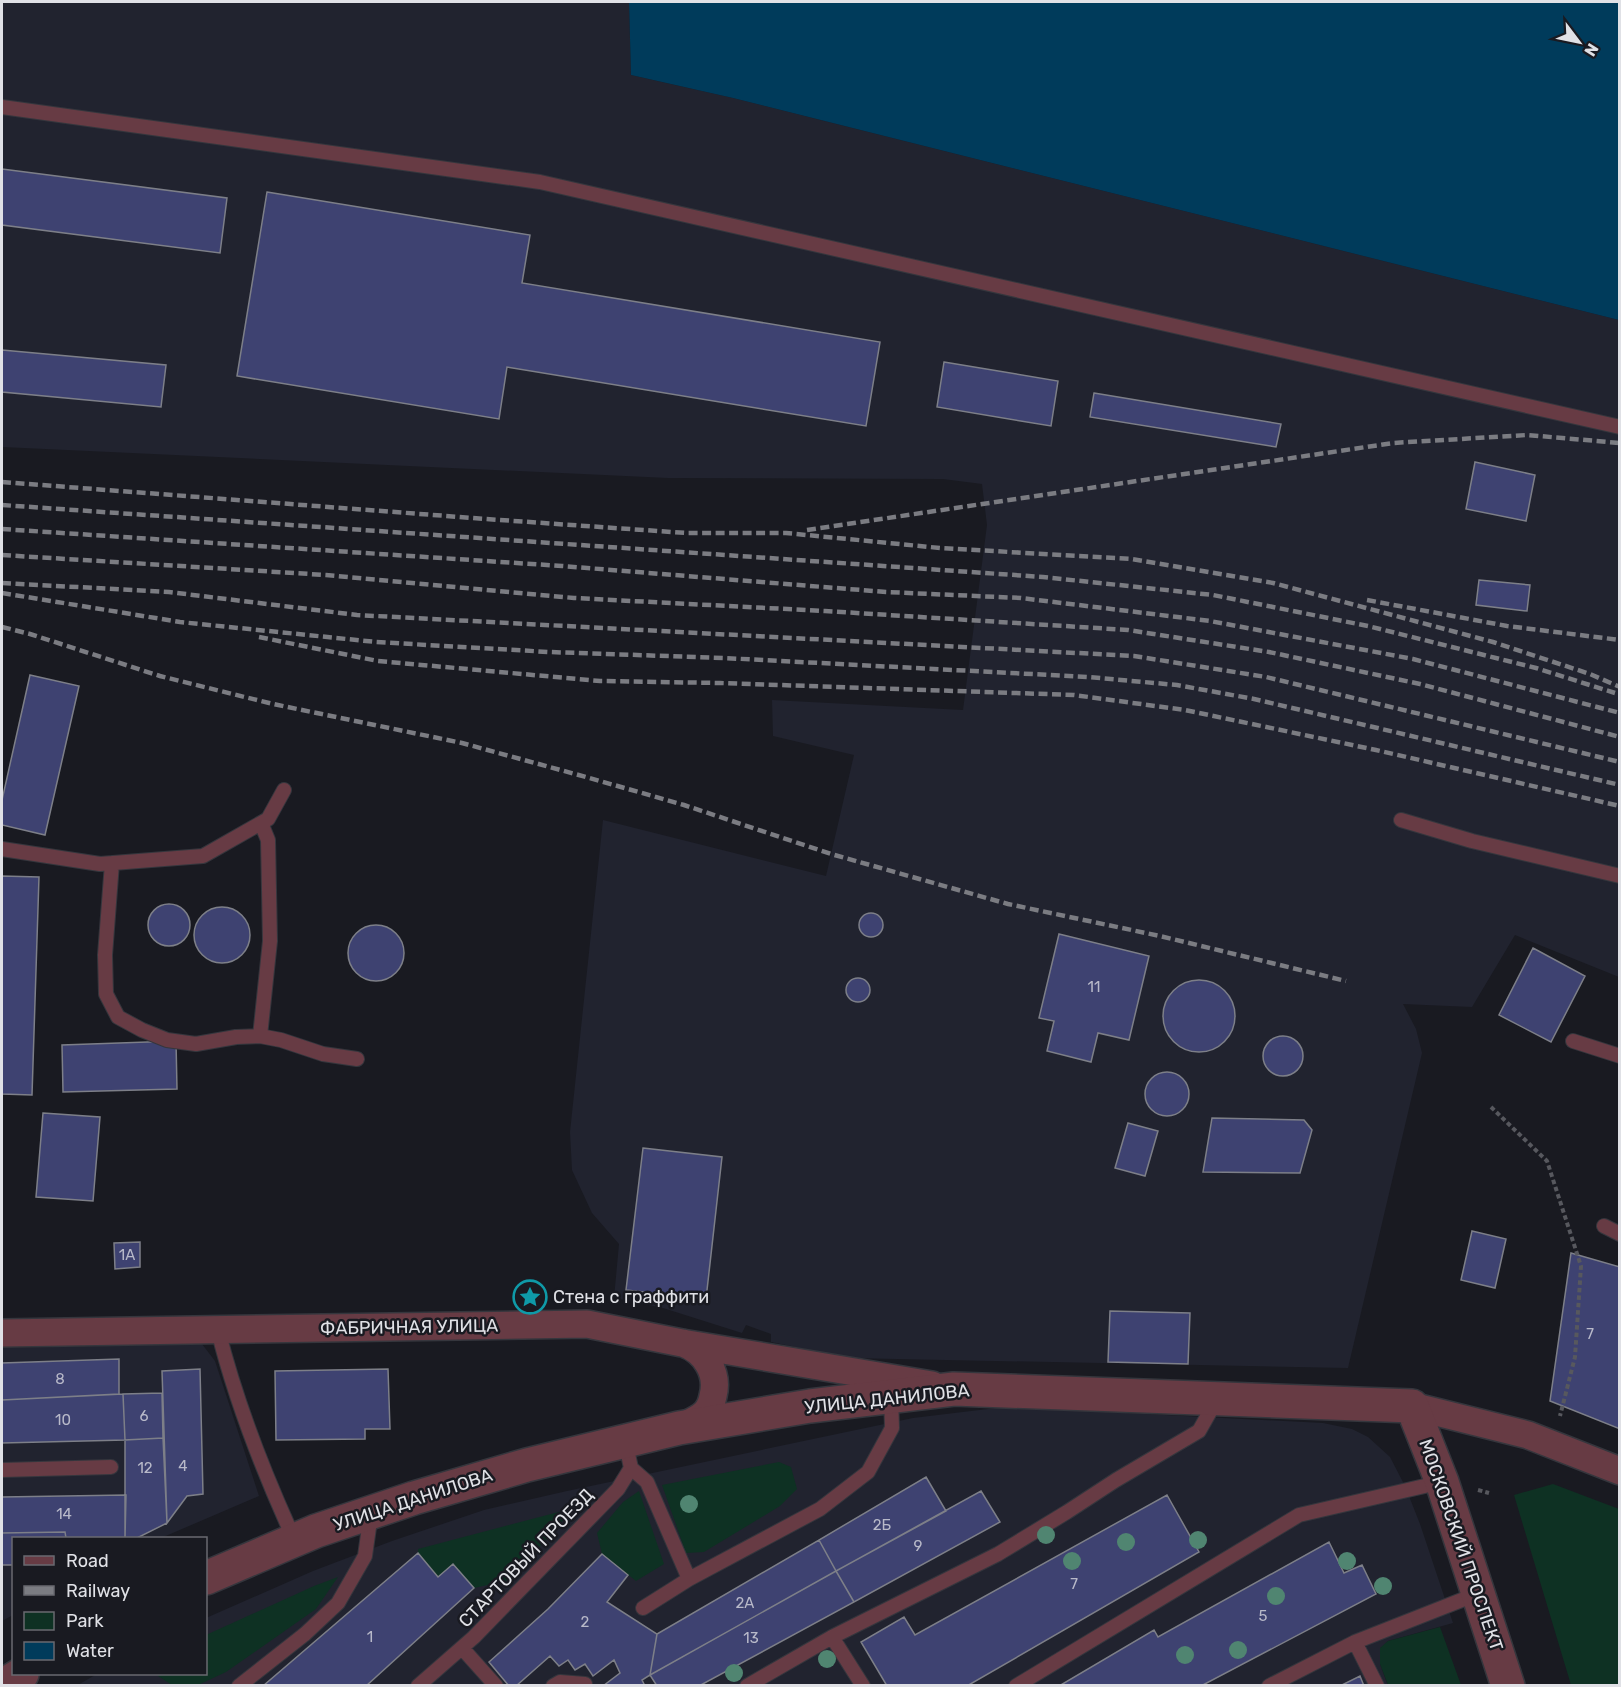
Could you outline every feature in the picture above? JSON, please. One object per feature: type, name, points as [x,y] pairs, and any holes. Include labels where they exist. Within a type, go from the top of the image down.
[{"type":"street","name":"ФАБРИЧНАЯ УЛИЦА","points":[[2,1334],[587,1324],[682,1343],[954,1389]]},
{"type":"street","points":[[679,1428],[706,1412],[711,1404],[714,1387],[712,1371],[706,1359],[698,1351],[682,1343]]},
{"type":"street","name":"УЛИЦА ДАНИЛОВА","points":[[207,1578],[294,1539],[414,1498],[527,1465],[628,1454],[679,1428],[810,1406],[954,1389],[1412,1406],[1528,1435],[1620,1471]]},
{"type":"street","name":"МОСКОВСКИЙ ПРОСПЕКТ","points":[[1412,1406],[1442,1482],[1508,1686]]},
{"type":"street","points":[[2,1686],[20,1675]]},
{"type":"lane","points":[[2,107],[540,182],[1620,427]]},
{"type":"lane","points":[[2,849],[100,864],[203,856],[268,819],[284,790]]},
{"type":"lane","points":[[1401,820],[1472,841],[1620,876]]},
{"type":"lane","points":[[260,1036],[270,941],[268,840],[261,823]]},
{"type":"lane","points":[[112,863],[105,955],[106,994],[118,1017],[167,1040],[196,1044],[236,1037],[260,1036],[281,1040],[323,1054],[357,1059]]},
{"type":"lane","points":[[1573,1041],[1620,1056]]},
{"type":"lane","points":[[1604,1226],[1620,1234]]},
{"type":"lane","points":[[218,1330],[227,1369],[261,1465],[294,1539]]},
{"type":"lane","points":[[643,1608],[820,1509],[868,1472],[892,1428],[891,1396]]},
{"type":"lane","points":[[747,1686],[832,1637],[998,1554],[1199,1431],[1217,1399]]},
{"type":"lane","points":[[628,1454],[646,1482],[690,1580]]},
{"type":"lane","name":"СТАРТОВЫЙ ПРОЕЗД","points":[[418,1686],[462,1648],[618,1489],[628,1454]]},
{"type":"lane","points":[[2,1470],[111,1467]]},
{"type":"lane","points":[[1016,1686],[1299,1515],[1442,1482]]},
{"type":"lane","points":[[239,1686],[305,1634],[338,1603],[365,1556],[371,1512]]},
{"type":"lane","points":[[1269,1686],[1355,1642],[1477,1594]]},
{"type":"lane","points":[[832,1637],[863,1686]]},
{"type":"lane","points":[[1355,1642],[1377,1686]]},
{"type":"lane","points":[[462,1648],[496,1686]]},
{"type":"lane","points":[[553,1686],[560,1682],[585,1683]]},
{"type":"path","points":[[1491,1107],[1547,1161],[1581,1266],[1575,1357],[1560,1417]]},
{"type":"shaded area","points":[[2,2],[629,2],[631,75],[733,98],[1619,320],[1619,977],[1515,935],[1472,1007],[1403,1004],[1416,1029],[1422,1053],[1348,1368],[848,1358],[771,1342],[771,1334],[746,1325],[742,1333],[663,1308],[614,1298],[619,1244],[592,1213],[572,1170],[570,1132],[603,820],[826,876],[854,755],[773,736],[772,700],[963,710],[987,525],[982,484],[943,479],[668,478],[2,447]]},
{"type":"shaded area","points":[[202,1344],[215,1361],[259,1496],[163,1537],[12,1537],[12,1616],[2,1621],[2,1348]]},
{"type":"shaded area","points":[[996,1408],[1323,1423],[1352,1429],[1368,1437],[1390,1457],[1405,1486],[1420,1524],[1453,1623],[1388,1641],[1381,1648],[1380,1664],[1388,1686],[76,1686],[95,1675],[207,1675],[207,1618],[313,1571],[484,1510],[913,1418]]},
{"type":"green space","points":[[779,1462],[791,1467],[797,1489],[780,1506],[704,1552],[686,1553],[662,1485]]},
{"type":"green space","points":[[1553,1484],[1619,1509],[1619,1685],[1571,1685],[1514,1495]]},
{"type":"green space","points":[[639,1491],[664,1564],[636,1581],[602,1554],[597,1533],[623,1502]]},
{"type":"green space","points":[[574,1508],[506,1581],[474,1588],[453,1564],[438,1577],[418,1553],[418,1549]]},
{"type":"green space","points":[[338,1577],[316,1609],[226,1672],[196,1686],[172,1685],[157,1675],[207,1675],[207,1635]]},
{"type":"green space","points":[[1440,1627],[1461,1685],[1388,1685],[1380,1664],[1380,1648],[1388,1641]]},
{"type":"water","points":[[629,2],[1619,2],[1619,320],[733,98],[631,75]]},
{"type":"building","points":[[2,169],[227,198],[220,253],[2,225]]},
{"type":"building","points":[[267,192],[530,235],[522,283],[880,342],[866,426],[507,367],[499,419],[237,376]]},
{"type":"building","points":[[2,350],[166,365],[161,407],[2,392]]},
{"type":"building","points":[[944,362],[1058,381],[1051,426],[937,407]]},
{"type":"building","points":[[1094,393],[1281,424],[1276,447],[1090,417]]},
{"type":"building","points":[[1475,462],[1535,475],[1526,521],[1466,509]]},
{"type":"building","points":[[1479,580],[1530,585],[1527,611],[1476,605]]},
{"type":"building","points":[[30,675],[79,686],[45,835],[2,825],[2,800]]},
{"type":"building","points":[[2,876],[39,877],[32,1095],[2,1094]]},
{"type":"building","points":[[169,904],[184,910],[190,925],[184,940],[169,946],[154,940],[148,925],[154,910]]},
{"type":"building","points":[[222,907],[233,909],[242,915],[248,924],[250,935],[248,946],[242,955],[233,961],[222,963],[211,961],[202,955],[196,946],[194,935],[196,924],[202,915],[211,909]]},
{"type":"building","points":[[871,913],[880,916],[883,925],[880,934],[871,937],[862,934],[859,925],[862,916]]},
{"type":"building","points":[[370,925],[382,925],[396,933],[404,947],[402,964],[396,973],[382,981],[370,981],[353,969],[348,959],[348,947],[360,930]]},
{"type":"building","points":[[1059,934],[1149,956],[1129,1040],[1098,1033],[1091,1062],[1047,1051],[1054,1021],[1039,1018]]},
{"type":"building","points":[[1533,948],[1585,976],[1551,1042],[1499,1015]]},
{"type":"building","points":[[858,978],[867,981],[870,990],[867,999],[858,1002],[849,999],[846,990],[849,981]]},
{"type":"building","points":[[1206,980],[1225,990],[1233,1002],[1235,1016],[1233,1030],[1225,1042],[1213,1050],[1192,1052],[1173,1042],[1165,1030],[1163,1009],[1173,990],[1185,982]]},
{"type":"building","points":[[1283,1036],[1291,1037],[1297,1042],[1302,1048],[1302,1064],[1297,1070],[1291,1075],[1283,1076],[1275,1075],[1269,1070],[1264,1064],[1263,1056],[1264,1048],[1269,1042],[1275,1037]]},
{"type":"building","points":[[176,1041],[177,1089],[63,1092],[62,1045]]},
{"type":"building","points":[[1167,1072],[1182,1079],[1189,1094],[1182,1109],[1167,1116],[1152,1109],[1145,1094],[1152,1079]]},
{"type":"building","points":[[43,1113],[100,1117],[93,1201],[36,1197]]},
{"type":"building","points":[[1212,1118],[1304,1120],[1312,1130],[1300,1173],[1203,1172]]},
{"type":"building","points":[[1128,1123],[1158,1131],[1145,1176],[1115,1168]]},
{"type":"building","points":[[643,1148],[722,1157],[706,1299],[626,1290]]},
{"type":"building","points":[[1472,1231],[1506,1239],[1495,1288],[1461,1280]]},
{"type":"building","points":[[140,1242],[140,1267],[115,1269],[114,1243]]},
{"type":"building","points":[[1571,1253],[1620,1267],[1620,1429],[1550,1401]]},
{"type":"building","points":[[1110,1311],[1190,1313],[1188,1364],[1108,1362]]},
{"type":"building","points":[[119,1359],[119,1394],[2,1400],[2,1363]]},
{"type":"building","points":[[200,1369],[203,1494],[187,1496],[167,1523],[162,1371]]},
{"type":"building","points":[[388,1369],[390,1429],[365,1429],[365,1439],[276,1440],[275,1371]]},
{"type":"building","points":[[162,1393],[163,1438],[125,1440],[123,1394]]},
{"type":"building","points":[[123,1394],[125,1440],[2,1443],[2,1400]]},
{"type":"building","points":[[163,1438],[167,1523],[139,1537],[125,1537],[125,1440]]},
{"type":"building","points":[[926,1477],[946,1511],[836,1571],[819,1540]]},
{"type":"building","points":[[981,1491],[1000,1522],[854,1602],[836,1571]]},
{"type":"building","points":[[126,1495],[125,1537],[66,1537],[65,1532],[2,1533],[2,1497]]},
{"type":"building","points":[[1167,1495],[1199,1552],[967,1686],[887,1686],[861,1642],[904,1617],[915,1635]]},
{"type":"building","points":[[65,1532],[66,1537],[12,1537],[12,1565],[2,1565],[2,1533]]},
{"type":"building","points":[[819,1540],[836,1571],[650,1675],[657,1634]]},
{"type":"building","points":[[1329,1542],[1344,1573],[1362,1565],[1376,1594],[1201,1686],[1059,1686],[1154,1630],[1158,1637]]},
{"type":"building","points":[[418,1553],[438,1577],[453,1564],[474,1588],[366,1686],[263,1686]]},
{"type":"building","points":[[602,1554],[628,1575],[607,1602],[657,1634],[650,1675],[642,1680],[645,1686],[603,1686],[620,1673],[614,1660],[593,1676],[585,1664],[575,1670],[568,1660],[559,1666],[550,1656],[516,1686],[509,1686],[489,1662],[548,1609]]},
{"type":"building","points":[[836,1571],[854,1602],[699,1686],[657,1686],[650,1675]]},
{"type":"building","points":[[1360,1676],[1364,1686],[1340,1686]]},
{"type":"railway","points":[[807,530],[1393,443],[1527,435],[1620,443]]},
{"type":"railway","points":[[2,482],[686,533],[786,533],[940,548],[1131,559],[1273,583],[1493,642],[1590,674],[1620,687]]},
{"type":"railway","points":[[2,505],[1043,577],[1213,595],[1368,626],[1536,668],[1615,693]]},
{"type":"railway","points":[[2,529],[562,566],[886,592],[1021,598],[1210,621],[1413,659],[1620,713]]},
{"type":"railway","points":[[2,555],[326,575],[574,598],[1128,630],[1269,652],[1420,684],[1620,737]]},
{"type":"railway","points":[[2,583],[169,592],[357,615],[1134,656],[1266,677],[1620,762]]},
{"type":"railway","points":[[2,593],[180,622],[376,642],[1088,677],[1177,685],[1254,699],[1620,785]]},
{"type":"railway","points":[[1367,600],[1507,626],[1620,640]]},
{"type":"railway","points":[[2,627],[160,676],[273,704],[462,743],[586,777],[684,805],[831,854],[1008,904],[1160,936],[1346,981]]},
{"type":"railway","points":[[259,637],[378,661],[600,681],[1074,695],[1185,710],[1376,750],[1620,806]]},
{"type":"place","name":"Стена с граффити","points":[[530,1297]]}]
